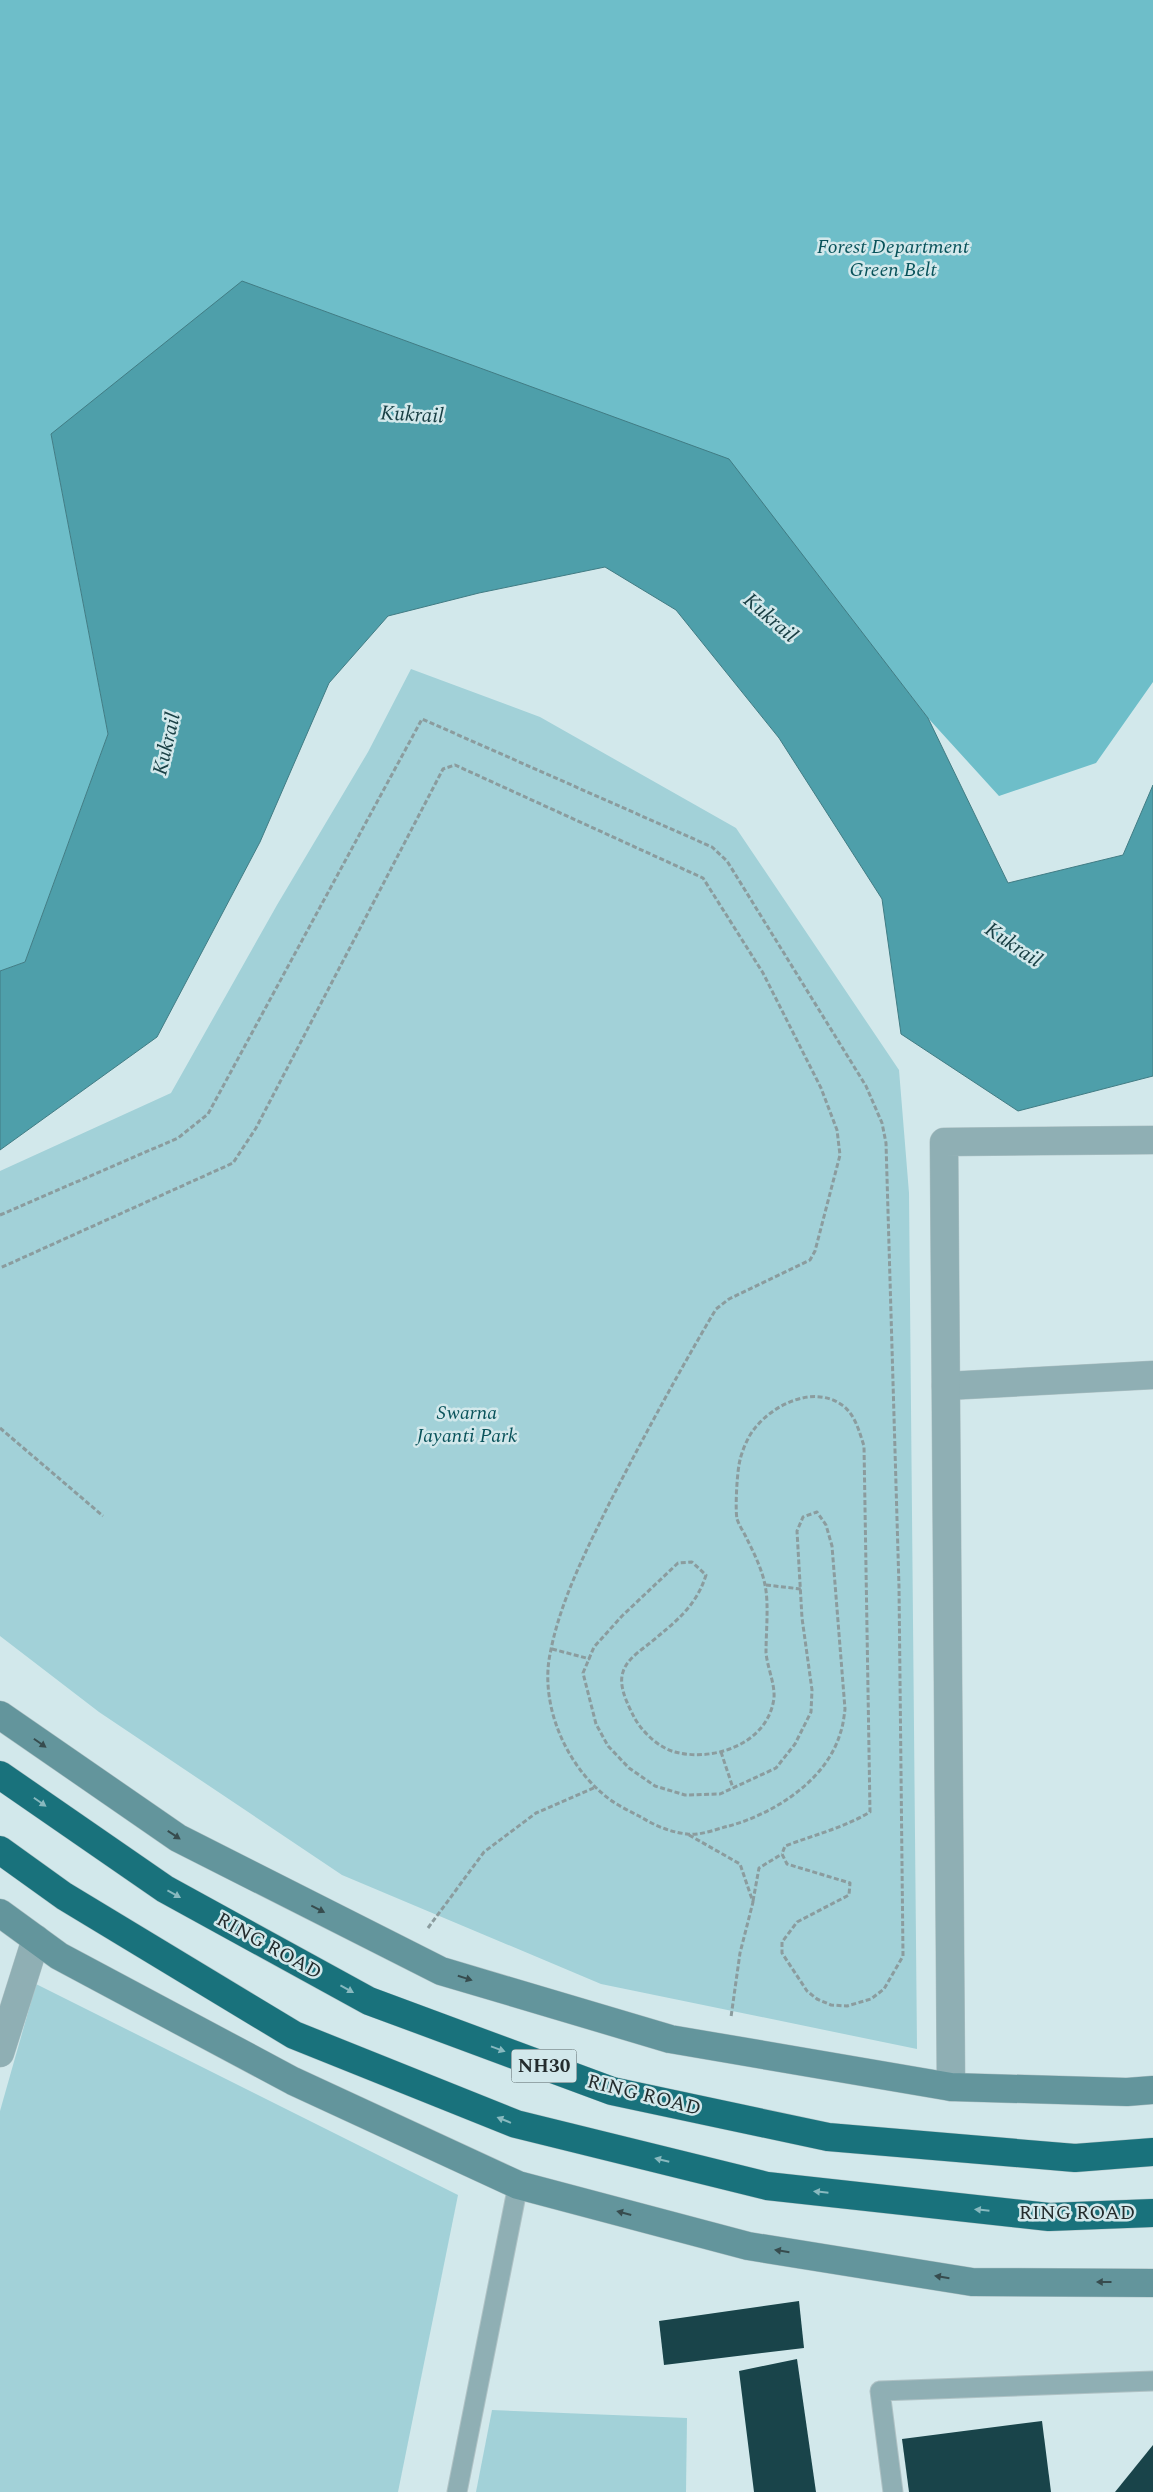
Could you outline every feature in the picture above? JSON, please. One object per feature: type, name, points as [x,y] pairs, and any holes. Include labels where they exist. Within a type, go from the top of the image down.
[{"type":"highway","name":"RING ROAD","points":[[0,1775],[165,1889],[370,2001],[612,2092],[828,2137],[1075,2158],[1153,2152]]},
{"type":"highway","name":"RING ROAD","points":[[0,1850],[64,1896],[294,2034],[516,2124],[767,2186],[1049,2217],[1153,2213]]},
{"type":"street","points":[[951,2087],[944,1142],[1153,1140]]},
{"type":"street","points":[[946,1386],[1153,1375]]},
{"type":"street","points":[[0,1715],[178,1838],[441,1971],[670,2039],[951,2087],[1127,2092],[1153,2090]]},
{"type":"street","points":[[0,1913],[59,1956],[293,2081],[518,2184],[748,2246],[962,2280],[1153,2283]]},
{"type":"street","points":[[0,2053],[36,1939]]},
{"type":"lane","points":[[457,2492],[518,2184]]},
{"type":"lane","points":[[892,2492],[880,2391],[1153,2381]]},
{"type":"path","points":[[0,1215],[178,1138],[208,1114],[422,719],[712,847],[727,861],[866,1086],[882,1123],[886,1143],[899,1587],[903,1956],[884,1989],[871,1999],[848,2006],[832,2005],[817,1999],[796,1978],[782,1954],[782,1942],[797,1922],[849,1895],[850,1883],[787,1864],[782,1854]]},
{"type":"path","points":[[0,1268],[234,1163],[256,1128],[443,770],[455,765],[703,878],[763,973],[821,1088],[836,1130],[840,1155],[815,1251],[810,1260],[729,1299],[716,1309],[645,1433],[581,1560],[557,1626],[549,1661],[548,1693],[560,1737],[579,1770],[603,1794],[630,1812],[660,1828],[688,1834],[740,1864],[753,1902]]},
{"type":"path","points":[[688,1834],[744,1822],[778,1807],[798,1792],[813,1777],[828,1757],[840,1736],[845,1709],[832,1546],[826,1525],[817,1512],[803,1516],[797,1531],[802,1618],[812,1690],[811,1712],[795,1744],[776,1768],[720,1794],[685,1795],[655,1786],[629,1768],[608,1746],[596,1724],[583,1673],[594,1647],[657,1582],[678,1563],[692,1562],[706,1574],[700,1593],[685,1613],[633,1657],[623,1672],[622,1686],[637,1722],[657,1743],[670,1750],[686,1755],[721,1752],[740,1745],[758,1733],[768,1717],[774,1698],[766,1656],[766,1585],[738,1520],[740,1461],[754,1428],[770,1414],[791,1401],[813,1395],[826,1398],[842,1405],[854,1419],[864,1446],[870,1812],[836,1829],[814,1834],[785,1846],[782,1854],[760,1868],[740,1953],[727,2049]]},
{"type":"path","points":[[0,1428],[103,1516]]},
{"type":"path","points":[[766,1585],[801,1589]]},
{"type":"path","points":[[552,1649],[590,1659]]},
{"type":"path","points":[[721,1752],[734,1788]]},
{"type":"path","points":[[408,1955],[484,1852],[536,1814],[596,1787]]},
{"type":"green space","name":"Forest Department Green Belt","points":[[0,0],[1153,0],[1153,682],[1096,763],[999,796],[928,718],[813,569],[51,434],[108,734],[25,962],[0,971]]},
{"type":"green space","name":"Swarna Jayanti Park","points":[[411,669],[540,717],[736,828],[899,1070],[909,1193],[917,2049],[601,1984],[342,1875],[99,1712],[0,1636],[0,1171],[171,1093],[277,905],[368,752]]},
{"type":"green space","points":[[36,1984],[458,2195],[398,2492],[0,2492],[0,2111]]},
{"type":"green space","points":[[492,2410],[687,2418],[686,2492],[476,2492]]},
{"type":"water","name":"Kukrail","points":[[242,281],[729,459],[928,718],[1008,883],[1123,855],[1153,785],[1153,1076],[1018,1111],[901,1034],[882,899],[779,738],[676,610],[605,567],[479,593],[388,616],[329,683],[260,842],[157,1037],[0,1150],[0,971],[25,962],[108,734],[51,434]]},
{"type":"building","points":[[799,2301],[804,2348],[664,2365],[659,2321]]},
{"type":"building","points":[[797,2359],[816,2492],[754,2492],[739,2371]]},
{"type":"building","points":[[1042,2421],[1051,2492],[909,2492],[902,2439]]},
{"type":"building","points":[[1153,2445],[1153,2492],[1115,2492]]}]
